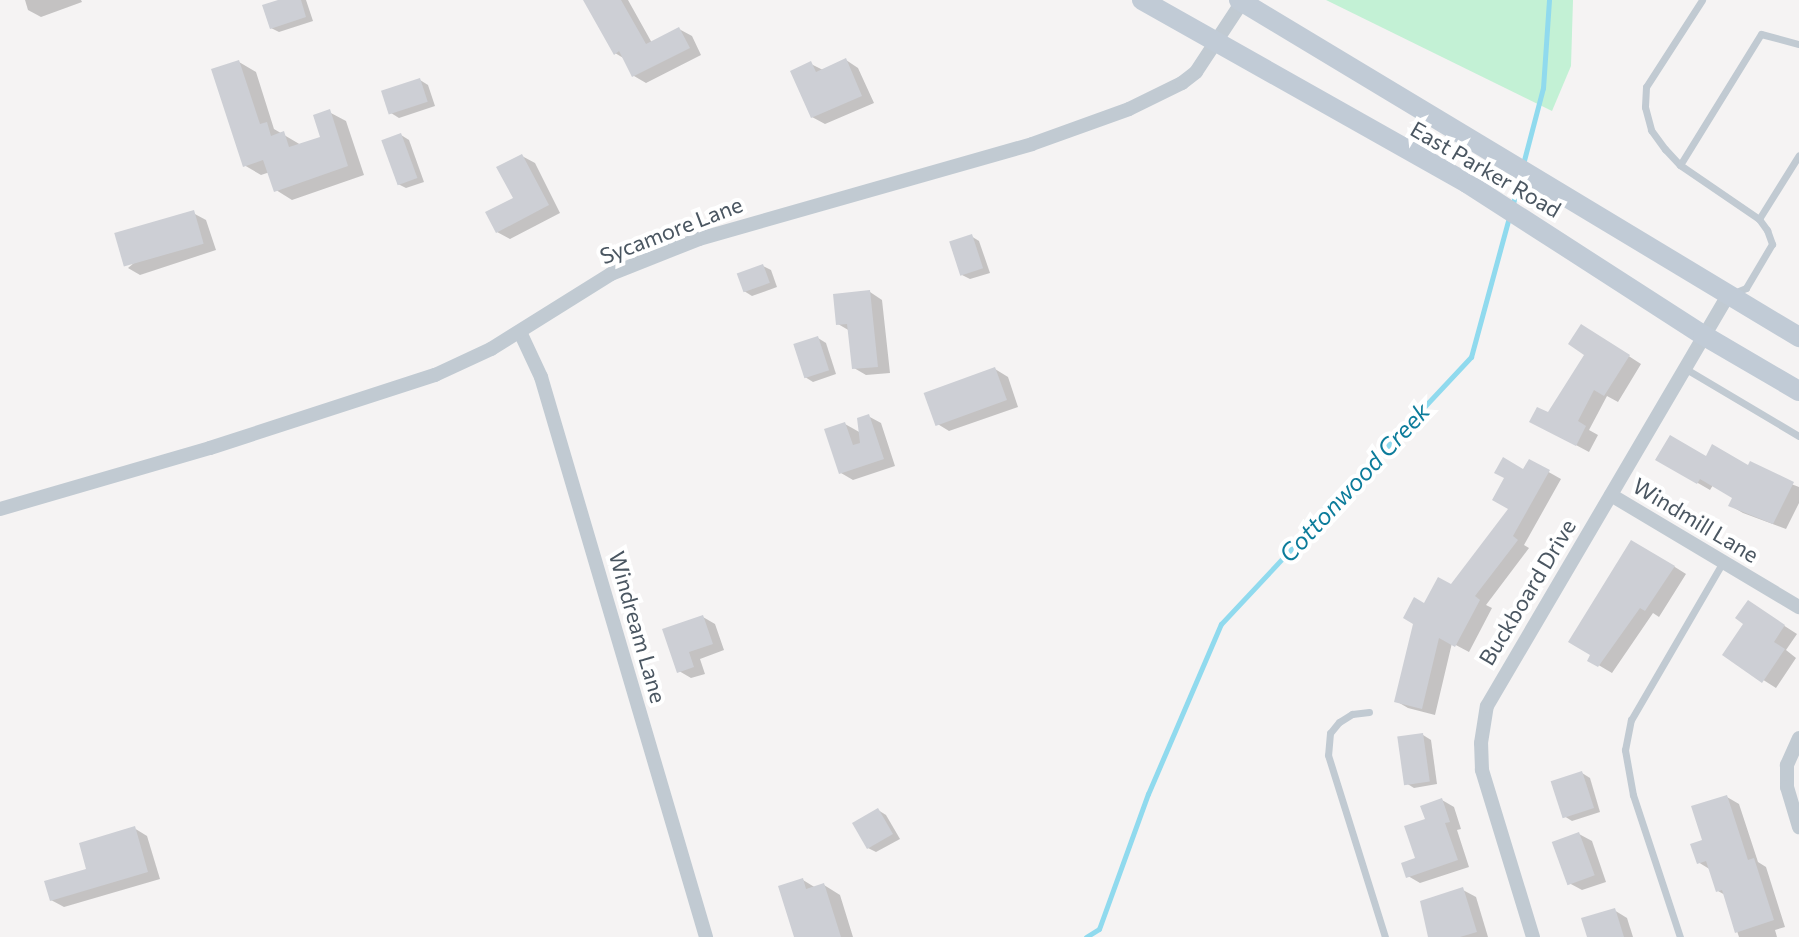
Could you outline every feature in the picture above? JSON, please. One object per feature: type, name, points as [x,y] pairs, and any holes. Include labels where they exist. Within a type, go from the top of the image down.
[{"type":"main road","name":"East Parker Road","points":[[1142,0],[1467,183],[1548,232],[1703,335],[1799,391]]},
{"type":"main road","name":"East Parker Road","points":[[1240,1],[1799,337]]},
{"type":"street","name":"Sycamore Lane","points":[[0,509],[405,386],[474,358],[611,274],[650,257],[764,219],[1032,144],[1129,109],[1190,78],[1216,44],[1240,1]]},
{"type":"street","name":"Buckboard Drive","points":[[1533,937],[1482,770],[1487,706],[1728,296]]},
{"type":"street","name":"Windream Lane","points":[[520,332],[541,377],[706,937]]},
{"type":"street","name":"Windmill Lane","points":[[1611,495],[1799,607]]},
{"type":"street","points":[[1799,738],[1787,765],[1787,787],[1799,827]]},
{"type":"lane","points":[[1702,0],[1646,87],[1645,107],[1651,130],[1680,165],[1759,219],[1772,244],[1746,288],[1728,296]]},
{"type":"lane","points":[[1680,165],[1761,34],[1799,44]]},
{"type":"lane","points":[[1759,219],[1799,155]]},
{"type":"lane","points":[[1684,368],[1799,436]]},
{"type":"lane","points":[[1680,937],[1633,795],[1625,750],[1631,720],[1723,562]]},
{"type":"lane","points":[[1369,712],[1352,714],[1339,722],[1330,733],[1328,755],[1385,937]]},
{"type":"green space","points":[[1326,0],[1573,0],[1571,66],[1552,111]]},
{"type":"building","points":[[278,0],[301,0],[306,17],[270,29],[262,5]]},
{"type":"building","points":[[583,0],[621,0],[646,44],[679,27],[690,48],[632,77],[619,51],[614,55]]},
{"type":"building","points":[[846,58],[862,96],[811,118],[790,71],[811,61],[816,72]]},
{"type":"building","points":[[239,60],[260,124],[267,122],[271,136],[284,131],[289,147],[320,137],[313,115],[330,109],[348,166],[274,192],[263,160],[243,167],[211,69]]},
{"type":"building","points":[[420,78],[428,102],[389,114],[381,91]]},
{"type":"building","points":[[401,133],[417,178],[398,185],[381,140]]},
{"type":"building","points":[[522,154],[549,205],[496,233],[485,212],[513,198],[496,167]]},
{"type":"building","points":[[194,210],[204,244],[124,267],[114,233]]},
{"type":"building","points":[[972,234],[983,268],[960,276],[949,241]]},
{"type":"building","points":[[763,264],[770,283],[744,292],[737,274]]},
{"type":"building","points":[[870,290],[878,367],[852,369],[847,324],[836,325],[833,294]]},
{"type":"building","points":[[1581,324],[1630,355],[1604,396],[1594,390],[1578,421],[1586,426],[1576,446],[1529,422],[1537,407],[1548,412],[1584,355],[1568,344]]},
{"type":"building","points":[[818,336],[829,370],[804,378],[793,344]]},
{"type":"building","points":[[995,367],[1007,400],[936,426],[924,393]]},
{"type":"building","points":[[869,414],[884,459],[839,474],[824,429],[845,422],[853,445],[860,443],[857,418]]},
{"type":"building","points":[[1670,435],[1706,456],[1712,444],[1748,465],[1750,461],[1794,482],[1773,524],[1728,506],[1732,498],[1700,479],[1697,484],[1655,460]]},
{"type":"building","points":[[1503,457],[1523,469],[1529,459],[1550,470],[1513,536],[1518,540],[1475,596],[1480,600],[1455,647],[1439,638],[1422,709],[1394,702],[1413,624],[1403,618],[1414,597],[1424,603],[1438,577],[1451,584],[1508,509],[1492,500],[1504,478],[1494,473]]},
{"type":"building","points":[[1631,540],[1675,566],[1645,611],[1640,608],[1598,667],[1587,661],[1590,655],[1568,642]]},
{"type":"building","points":[[1748,600],[1785,625],[1774,642],[1785,649],[1762,683],[1722,655],[1743,624],[1735,618]]},
{"type":"building","points":[[703,615],[713,644],[689,652],[694,667],[677,673],[662,629]]},
{"type":"building","points":[[1423,733],[1430,782],[1404,785],[1397,737]]},
{"type":"building","points":[[1582,771],[1594,808],[1563,818],[1551,781]]},
{"type":"building","points":[[1727,795],[1748,860],[1754,858],[1774,920],[1735,933],[1722,890],[1716,892],[1706,861],[1697,864],[1690,844],[1702,840],[1691,806]]},
{"type":"building","points":[[1442,798],[1450,822],[1445,823],[1458,860],[1406,878],[1401,863],[1415,858],[1404,826],[1425,819],[1420,806]]},
{"type":"building","points":[[878,808],[893,834],[867,849],[852,823]]},
{"type":"building","points":[[135,826],[148,872],[50,901],[44,881],[86,869],[79,843]]},
{"type":"building","points":[[1579,832],[1595,875],[1567,885],[1552,842]]},
{"type":"building","points":[[803,878],[806,889],[824,883],[841,937],[794,937],[778,886]]},
{"type":"building","points":[[1463,887],[1477,932],[1460,937],[1428,937],[1420,901]]},
{"type":"building","points":[[1615,908],[1624,937],[1587,937],[1581,918]]},
{"type":"waterway","name":"Cottonwood Creek","points":[[1523,164],[1543,88],[1549,0]]},
{"type":"waterway","name":"Cottonwood Creek","points":[[1512,207],[1521,174]]},
{"type":"waterway","name":"Cottonwood Creek","points":[[1086,937],[1099,929],[1148,794],[1221,624],[1471,357],[1509,217]]}]
